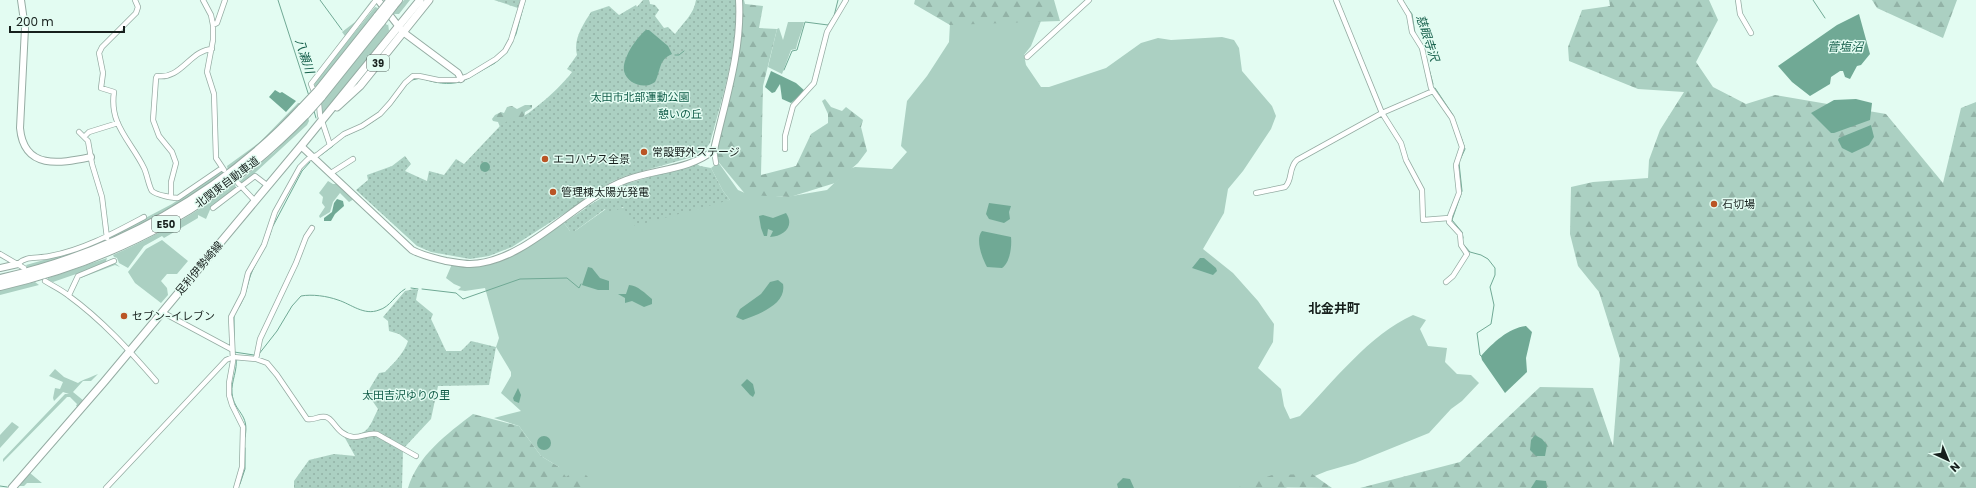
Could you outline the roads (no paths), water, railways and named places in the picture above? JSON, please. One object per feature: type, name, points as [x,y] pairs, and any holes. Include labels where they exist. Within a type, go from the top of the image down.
[{"type":"highway","name":"北関東自動車道","points":[[0,286],[55,272],[131,242],[168,223],[210,196],[251,166],[304,111],[393,2]]},
{"type":"highway","name":"北関東自動車道","points":[[0,280],[53,266],[88,253],[128,236],[164,218],[231,173],[304,111]]},
{"type":"main road","name":"足利伊勢崎線","points":[[401,30],[420,0]]},
{"type":"main road","name":"足利伊勢崎線","points":[[12,488],[162,312],[322,120],[401,30],[430,0]]},
{"type":"street","points":[[21,0],[25,28],[20,128],[23,142],[34,156],[46,162],[60,163],[91,157]]},
{"type":"street","points":[[135,0],[138,7],[136,13],[107,42],[99,53],[103,74],[101,88],[114,92],[112,106],[118,123],[143,166],[152,191],[158,195],[178,198],[223,169],[216,158],[214,94],[208,72],[212,49],[213,25],[208,9],[203,0]]},
{"type":"street","points":[[213,25],[217,23],[225,0]]},
{"type":"street","points":[[330,145],[322,120],[319,104],[311,84],[377,0],[401,30],[458,73],[461,79]]},
{"type":"street","points":[[236,488],[242,467],[243,426],[232,405],[230,395],[236,357],[232,349],[231,317],[243,294],[248,273],[264,245],[275,212],[300,167],[312,156],[344,134],[366,123],[384,110],[405,83],[413,76],[444,81],[461,79],[493,62],[505,51],[513,36],[523,0]]},
{"type":"street","points":[[716,163],[714,150],[738,45],[740,26],[739,0]]},
{"type":"street","points":[[785,148],[785,136],[793,106],[814,84],[827,32],[846,0]]},
{"type":"street","points":[[1027,57],[1089,0]]},
{"type":"street","points":[[1336,0],[1382,113],[1402,143],[1406,160],[1422,190],[1423,220],[1449,218]]},
{"type":"street","points":[[1400,0],[1409,15],[1412,32],[1422,48],[1431,88],[1452,118],[1462,147],[1456,165],[1459,193],[1449,218],[1450,224],[1460,234],[1461,245],[1467,254],[1453,276],[1446,282]]},
{"type":"street","points":[[1738,0],[1740,14],[1751,33]]},
{"type":"street","points":[[171,196],[171,182],[176,163],[172,152],[159,136],[153,120],[156,78],[157,76],[169,75],[184,67],[197,54],[212,49]]},
{"type":"street","points":[[1256,193],[1286,187],[1288,185],[1291,168],[1297,160],[1382,113],[1433,91]]},
{"type":"street","points":[[85,136],[89,132],[118,123]]},
{"type":"street","points":[[79,132],[85,136],[88,141],[102,197],[107,238]]},
{"type":"street","points":[[301,146],[412,250],[430,257],[471,264],[513,252],[608,189],[625,180],[703,159],[714,150]]},
{"type":"street","points":[[331,173],[353,159]]},
{"type":"street","points":[[212,208],[240,185],[256,176],[268,186]]},
{"type":"street","points":[[240,185],[255,201]]},
{"type":"street","points":[[0,268],[18,264],[25,258],[48,257],[88,245],[107,238],[144,217]]},
{"type":"street","points":[[256,359],[260,339],[296,263],[306,236],[312,228]]},
{"type":"street","points":[[0,254],[24,268]]},
{"type":"street","points":[[69,295],[78,276],[112,261]]},
{"type":"street","points":[[45,281],[69,295],[106,327],[129,350],[156,381]]},
{"type":"street","points":[[162,312],[232,349]]},
{"type":"street","points":[[106,488],[226,360],[236,357],[256,359],[270,365],[307,419],[311,420],[326,417],[340,432],[350,437],[361,437],[370,433],[377,434],[416,456]]},
{"type":"water","name":"菅塩沼","points":[[1859,14],[1870,54],[1861,65],[1857,66],[1850,79],[1845,77],[1843,71],[1840,71],[1831,77],[1830,84],[1810,96],[1792,82],[1778,66],[1837,25]]},
{"type":"water","points":[[646,30],[649,30],[668,46],[672,54],[664,59],[655,82],[642,85],[632,82],[626,76],[624,66],[625,60],[631,48]]},
{"type":"water","points":[[771,71],[796,83],[805,91],[791,103],[782,99],[780,84],[775,92],[772,93],[765,87]]},
{"type":"water","points":[[275,90],[280,93],[282,92],[296,101],[286,112],[269,97]]},
{"type":"water","points":[[1856,99],[1872,103],[1870,120],[1834,133],[1831,133],[1811,113],[1834,100]]},
{"type":"water","points":[[1871,125],[1874,137],[1869,145],[1852,153],[1842,148],[1838,140],[1839,138]]},
{"type":"water","points":[[483,162],[487,162],[489,163],[489,171],[483,172],[480,169],[480,165]]},
{"type":"water","points":[[337,199],[343,201],[344,206],[335,214],[331,221],[324,221],[324,218],[332,212],[334,203]]},
{"type":"water","points":[[989,203],[1011,206],[1009,212],[1010,219],[1004,223],[989,219],[986,214]]},
{"type":"water","points":[[786,213],[789,222],[787,230],[780,235],[770,237],[773,231],[768,229],[767,236],[764,236],[759,216],[763,215],[773,218]]},
{"type":"water","points":[[982,231],[1011,237],[1009,258],[1005,266],[1002,268],[987,267],[981,254],[979,244],[980,234]]},
{"type":"water","points":[[1200,258],[1204,258],[1216,268],[1217,271],[1213,275],[1192,268]]},
{"type":"water","points":[[588,267],[592,268],[600,278],[609,281],[609,290],[598,290],[582,285]]},
{"type":"water","points":[[778,280],[783,284],[783,291],[781,298],[776,303],[763,312],[743,320],[736,317],[740,309],[761,294],[770,282]]},
{"type":"water","points":[[629,285],[635,286],[644,292],[652,299],[652,304],[644,307],[632,301],[625,303],[625,298],[618,294],[626,294]]},
{"type":"water","points":[[1526,326],[1532,332],[1526,358],[1527,372],[1505,393],[1482,360],[1481,356],[1496,341],[1507,333],[1519,327]]},
{"type":"water","points":[[747,379],[753,384],[755,393],[753,397],[741,385]]},
{"type":"water","points":[[518,388],[521,395],[519,403],[514,401],[513,398]]},
{"type":"water","points":[[1535,435],[1542,439],[1547,445],[1545,456],[1536,456],[1530,450],[1531,440]]},
{"type":"water","points":[[544,436],[549,438],[551,443],[549,448],[544,450],[539,448],[537,443],[539,438]]},
{"type":"water","points":[[1123,478],[1130,479],[1134,488],[1118,488],[1117,484]]},
{"type":"water","points":[[1536,480],[1546,481],[1547,488],[1531,488]]},
{"type":"waterway","name":"八瀬川","points":[[278,0],[309,96]]},
{"type":"waterway","points":[[320,0],[342,30]]},
{"type":"waterway","points":[[463,81],[495,63],[506,53],[516,34],[525,0]]},
{"type":"waterway","points":[[784,70],[792,51],[797,50],[805,22],[828,25],[834,16],[838,0]]},
{"type":"waterway","name":"慈眼寺沢","points":[[1402,0],[1412,14],[1415,33]]},
{"type":"waterway","points":[[1813,0],[1825,18]]},
{"type":"waterway","name":"慈眼寺沢","points":[[1419,39],[1424,47]]},
{"type":"waterway","points":[[675,55],[679,55],[684,51]]},
{"type":"waterway","name":"慈眼寺沢","points":[[1428,65],[1433,84]]},
{"type":"waterway","points":[[412,80],[421,78]]},
{"type":"waterway","points":[[424,79],[442,83],[460,82]]},
{"type":"waterway","name":"慈眼寺沢","points":[[1435,88],[1453,115]]},
{"type":"waterway","points":[[343,137],[369,124],[382,115],[401,92]]},
{"type":"waterway","name":"八瀬川","points":[[314,111],[316,118]]},
{"type":"waterway","name":"慈眼寺沢","points":[[1460,160],[1465,149],[1461,137]]},
{"type":"waterway","name":"八瀬川","points":[[321,155],[333,146]]},
{"type":"waterway","points":[[273,226],[302,171],[310,162]]},
{"type":"waterway","name":"慈眼寺沢","points":[[1459,163],[1462,191],[1452,220],[1462,232],[1463,238]]},
{"type":"waterway","points":[[239,307],[251,274],[267,243],[271,231]]},
{"type":"waterway","name":"慈眼寺沢","points":[[1464,245],[1470,252],[1488,259],[1495,268],[1495,275],[1490,287],[1494,305],[1491,324],[1477,333],[1480,355],[1483,358]]},
{"type":"waterway","points":[[422,289],[456,293],[463,299],[520,279],[567,278],[579,288],[581,284]]},
{"type":"waterway","points":[[411,288],[418,289]]},
{"type":"waterway","points":[[259,354],[277,331],[292,306],[301,296],[315,295],[329,297],[368,312],[383,308],[405,289]]},
{"type":"waterway","points":[[234,316],[234,345]]},
{"type":"waterway","points":[[234,352],[254,355]]},
{"type":"waterway","points":[[236,358],[232,393],[233,400],[244,418],[246,429],[245,437]]},
{"type":"waterway","points":[[240,484],[245,469],[245,448]]},
{"type":"waterway","points":[[0,486],[7,487]]},
{"type":"place","name":"常設野外ステージ","points":[[644,152]]},
{"type":"place","name":"エコハウス全景","points":[[545,159]]},
{"type":"place","name":"管理棟太陽光発電","points":[[553,192]]},
{"type":"place","name":"石切場","points":[[1714,204]]},
{"type":"place","name":"セブン-イレブン","points":[[124,316]]},
{"type":"district","name":"北金井町","points":[[1334,308]]},
{"type":"park label","name":"太田市北部運動公園","points":[[640,97]]},
{"type":"park label","name":"憩いの丘","points":[[680,114]]},
{"type":"park label","name":"太田吉沢ゆりの里","points":[[406,395]]}]
